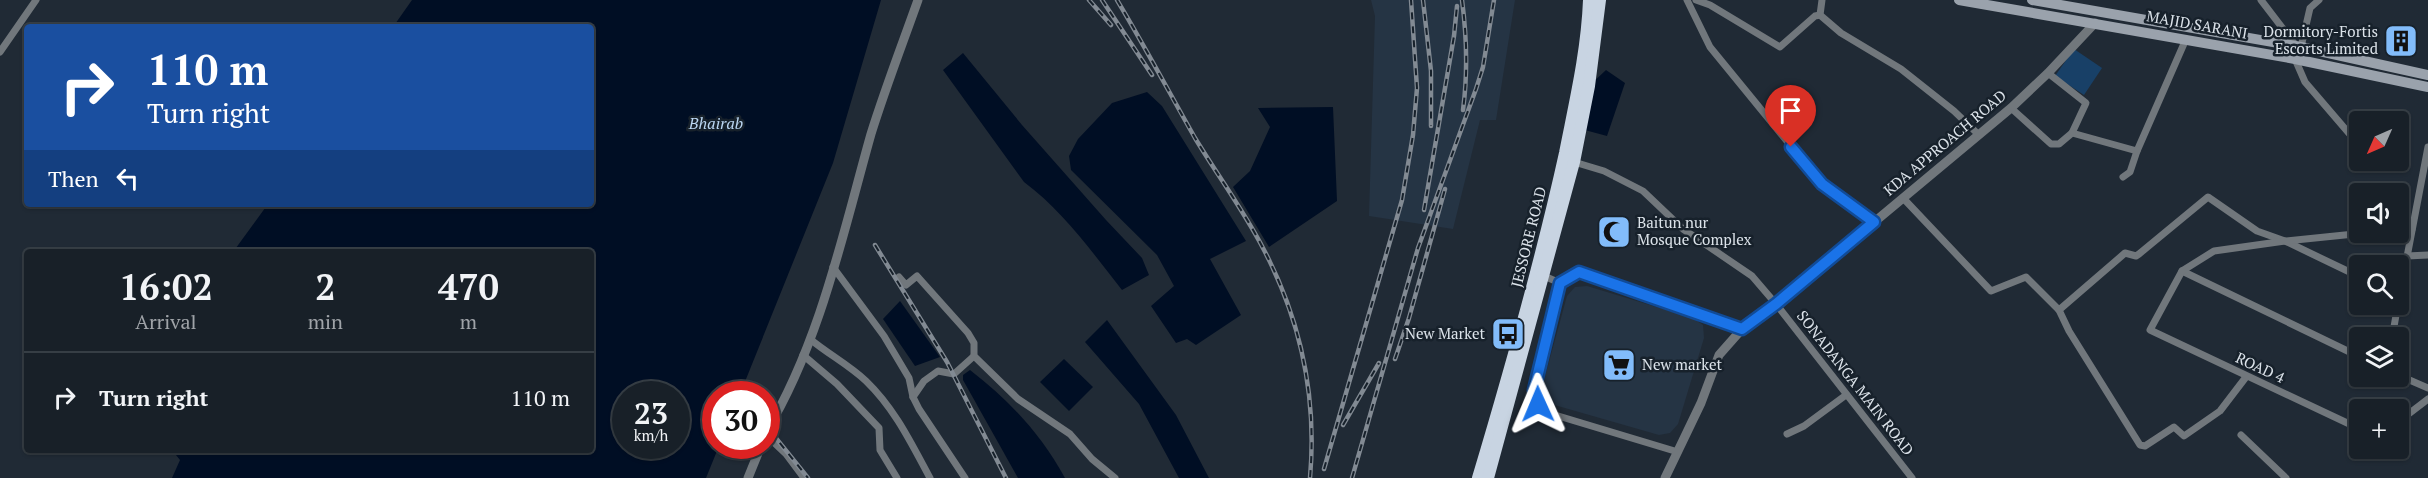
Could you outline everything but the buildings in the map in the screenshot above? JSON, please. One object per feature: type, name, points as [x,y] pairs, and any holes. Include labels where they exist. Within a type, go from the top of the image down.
[{"type":"highway","name":"JESSORE ROAD","points":[[1478,478],[1550,222],[1578,88],[1589,0]]},
{"type":"highway","name":"JESSORE ROAD","points":[[1488,478],[1574,162],[1589,86],[1600,0]]},
{"type":"main road","name":"MAJID SARANI","points":[[1959,0],[2295,59],[2428,87]]},
{"type":"main road","name":"MAJID SARANI","points":[[2032,0],[2299,47],[2428,75]]},
{"type":"street","points":[[0,52],[36,0]]},
{"type":"street","points":[[780,409],[810,339],[872,133],[918,0]]},
{"type":"street","points":[[1687,0],[1710,47],[1822,184],[1874,222]]},
{"type":"street","points":[[1696,0],[1710,5],[1780,47],[1815,16],[1820,15]]},
{"type":"street","points":[[1820,15],[1822,0]]},
{"type":"street","points":[[2260,0],[2299,47]]},
{"type":"street","points":[[2299,47],[2310,8],[2319,0]]},
{"type":"street","points":[[1820,15],[1841,33],[1901,69],[1954,111],[1979,135]]},
{"type":"street","name":"KDA APPROACH ROAD","points":[[1665,478],[1701,403],[1719,355],[1742,329],[1776,304],[2011,108],[2095,23]]},
{"type":"street","points":[[2123,177],[2130,172],[2136,151],[2186,39]]},
{"type":"street","points":[[2295,59],[2306,82],[2349,133]]},
{"type":"street","points":[[2011,108],[2051,144],[2059,144],[2072,133],[2086,103],[2048,73]]},
{"type":"street","points":[[2072,133],[2136,151]]},
{"type":"street","points":[[2407,255],[2428,147]]},
{"type":"street","name":"SONADANGA MAIN ROAD","points":[[1574,162],[1604,171],[1643,190],[1683,229],[1752,276],[1912,478]]},
{"type":"street","points":[[2059,310],[2125,253],[2139,254],[2208,197],[2257,231],[2285,241],[2349,272]]},
{"type":"street","points":[[1903,198],[1991,291],[2026,277],[2059,310],[2069,331],[2142,446],[2174,427],[2184,436],[2220,411],[2246,377]]},
{"type":"street","points":[[2182,271],[2214,251],[2349,235]]},
{"type":"street","points":[[2409,256],[2428,255]]},
{"type":"street","points":[[833,267],[884,336],[909,378],[913,397],[965,478]]},
{"type":"street","points":[[2182,271],[2349,352]]},
{"type":"street","name":"ROAD 4","points":[[2182,271],[2150,330],[2349,424]]},
{"type":"street","points":[[1678,452],[1545,412],[1538,404],[1534,390],[1560,283],[1579,272],[1742,329]]},
{"type":"street","points":[[899,277],[906,285],[917,276],[968,333],[974,343],[974,356],[1018,399],[1070,434],[1092,459],[1115,478]]},
{"type":"street","points":[[1544,276],[1560,283]]},
{"type":"street","points":[[810,339],[865,380],[888,405],[904,426],[907,439],[930,478]]},
{"type":"street","points":[[803,355],[837,384],[879,428],[880,450],[897,478]]},
{"type":"street","points":[[913,397],[924,381],[938,371],[954,374],[974,356]]},
{"type":"street","points":[[2409,379],[2428,387]]},
{"type":"street","points":[[1787,435],[1804,426],[1846,395]]},
{"type":"street","points":[[2409,414],[2428,399]]},
{"type":"street","points":[[2241,435],[2286,478]]},
{"type":"street","points":[[780,448],[804,478]]},
{"type":"street","points":[[748,478],[756,459]]},
{"type":"shaded area","points":[[1371,0],[1515,0],[1496,120],[1480,120],[1453,229],[1369,216],[1375,16]]},
{"type":"shaded area","points":[[2074,49],[2102,68],[2084,95],[2055,76]]},
{"type":"shaded area","points":[[1587,286],[1693,318],[1703,325],[1704,338],[1678,424],[1670,433],[1659,435],[1551,404],[1541,391],[1567,296],[1575,287]]},
{"type":"water","name":"Bhairab","points":[[412,0],[881,0],[833,163],[745,381],[702,381],[702,459],[714,459],[706,478],[172,478],[180,460],[174,453],[594,453],[594,249],[235,249],[266,207],[594,207],[594,24],[395,24]]},
{"type":"water","points":[[963,53],[1022,125],[1142,258],[1149,275],[1122,290],[1064,219],[1024,182],[943,70]]},
{"type":"water","points":[[1606,70],[1625,83],[1607,136],[1581,129],[1589,86]]},
{"type":"water","points":[[1147,92],[1162,106],[1246,241],[1210,259],[1241,315],[1196,345],[1187,339],[1176,343],[1151,306],[1174,286],[1157,255],[1071,170],[1069,156],[1078,139],[1112,103]]},
{"type":"water","points":[[1333,107],[1337,201],[1269,247],[1233,187],[1250,171],[1270,127],[1258,108]]},
{"type":"water","points":[[900,301],[940,357],[915,366],[883,319]]},
{"type":"water","points":[[1107,320],[1176,415],[1209,478],[1179,478],[1139,404],[1085,342]]},
{"type":"water","points":[[1064,359],[1093,387],[1069,411],[1040,382]]},
{"type":"water","points":[[970,370],[1011,406],[1035,432],[1065,478],[1018,478],[963,380],[963,375]]},
{"type":"railway","points":[[1089,0],[1111,25]]},
{"type":"railway","points":[[1102,0],[1152,75]]},
{"type":"railway","points":[[1117,0],[1195,138],[1264,250],[1288,304],[1297,332],[1308,389],[1312,448],[1310,478]]},
{"type":"railway","points":[[1324,469],[1402,200],[1413,135],[1417,88],[1411,0]]},
{"type":"railway","points":[[1423,0],[1431,71],[1431,126]]},
{"type":"railway","points":[[1462,0],[1466,55],[1463,110]]},
{"type":"railway","points":[[1352,478],[1418,248],[1483,67],[1494,0]]},
{"type":"railway","points":[[1424,210],[1454,36],[1457,6]]},
{"type":"railway","points":[[1395,359],[1409,318],[1445,189]]},
{"type":"railway","points":[[875,245],[947,362],[1006,478]]},
{"type":"railway","points":[[1343,425],[1379,363]]},
{"type":"railway","points":[[780,443],[808,478]]},
{"type":"place","name":"Dormitory-Fortis Escorts Limited","points":[[2401,41]]},
{"type":"place","name":"Baitun nur Mosque Complex","points":[[1614,232]]},
{"type":"place","name":"New Market","points":[[1508,334]]},
{"type":"place","name":"New market","points":[[1619,365]]},
{"type":"route","points":[[1538,404],[1534,390],[1560,283],[1571,276],[1579,272],[1742,329],[1776,304],[1874,222],[1822,184],[1791,147]]}]
